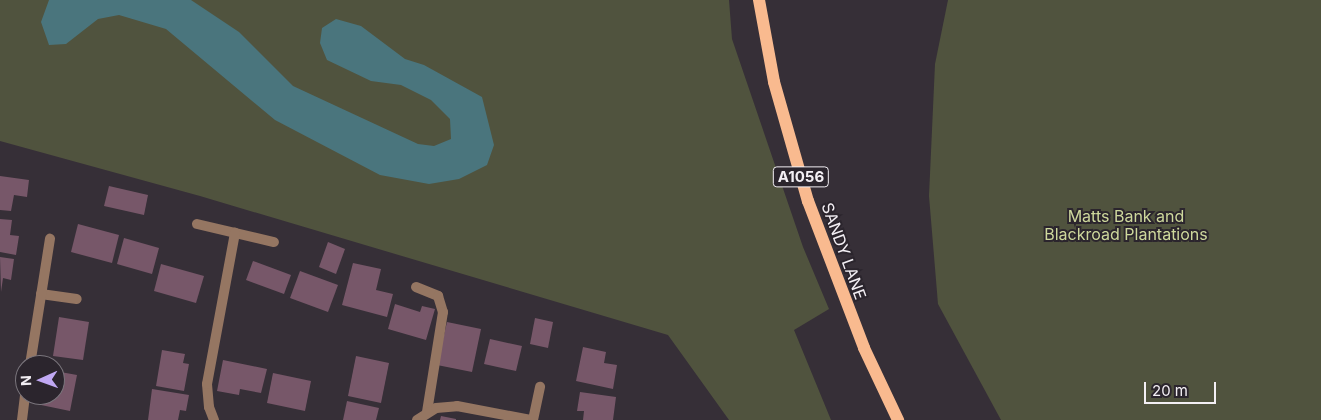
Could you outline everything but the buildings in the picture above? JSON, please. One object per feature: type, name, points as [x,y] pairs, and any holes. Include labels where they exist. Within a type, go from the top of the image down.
[{"type":"main road","name":"SANDY LANE","points":[[759,0],[774,82],[808,201],[864,348],[898,420]]},
{"type":"street","points":[[196,224],[274,242]]},
{"type":"street","points":[[214,420],[209,407],[207,384],[235,233]]},
{"type":"street","points":[[32,355],[50,239]]},
{"type":"street","points":[[416,287],[438,296],[443,312],[427,412]]},
{"type":"street","points":[[41,294],[77,299]]},
{"type":"street","points":[[417,420],[427,412],[457,406],[532,420],[540,387]]},
{"type":"street","points":[[22,420],[24,405]]},
{"type":"green space","points":[[0,0],[729,0],[732,39],[803,247],[829,309],[794,330],[831,420],[729,420],[668,335],[200,196],[0,141]]},
{"type":"green space","name":"Matts Bank and Blackroad Plantations","points":[[948,0],[1321,0],[1321,420],[1001,420],[938,304],[929,196],[935,64]]},
{"type":"water","points":[[49,0],[191,0],[239,32],[293,86],[418,144],[434,146],[451,139],[450,119],[431,100],[401,85],[371,81],[327,60],[320,43],[322,28],[336,19],[361,26],[405,59],[424,65],[482,97],[494,145],[487,165],[459,179],[429,184],[380,175],[275,120],[166,29],[119,15],[98,19],[66,44],[49,45],[41,22]]}]
